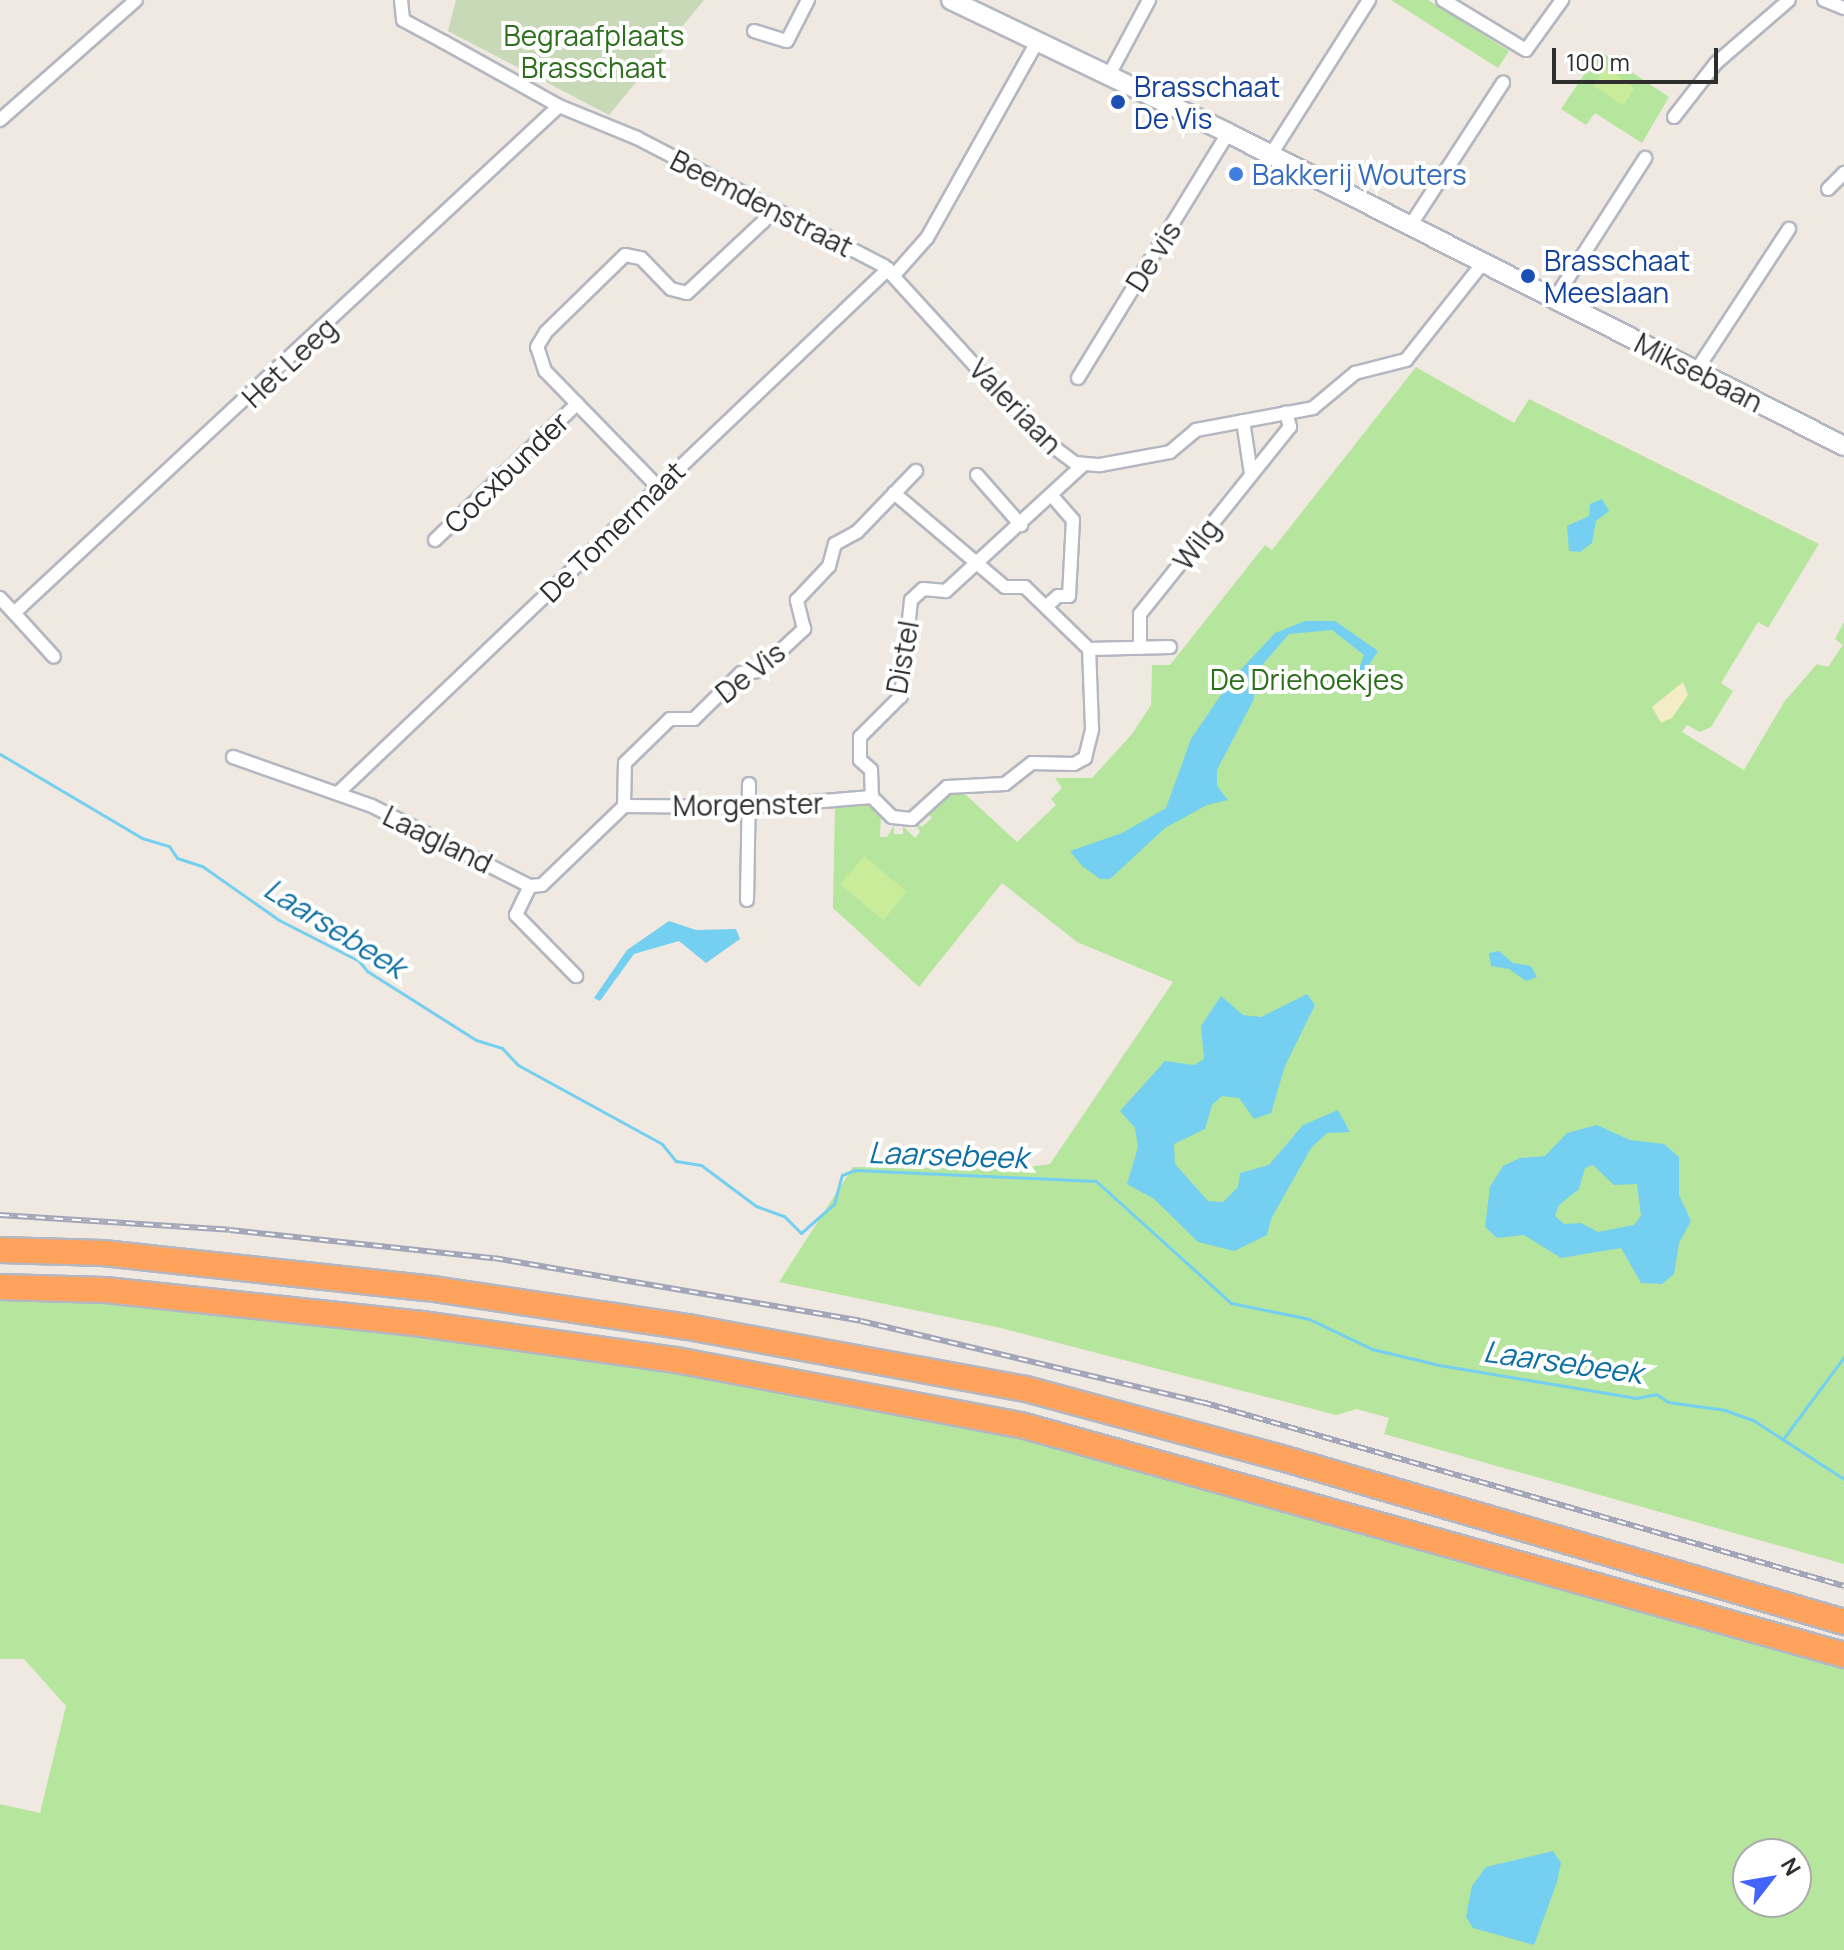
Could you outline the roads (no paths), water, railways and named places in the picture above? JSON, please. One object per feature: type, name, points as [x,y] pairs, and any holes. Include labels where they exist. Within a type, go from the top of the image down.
[{"type":"highway","points":[[0,1250],[103,1253],[427,1288],[688,1327],[1026,1389],[1275,1456],[1844,1622]]},
{"type":"highway","points":[[0,1287],[105,1290],[422,1324],[676,1360],[1021,1425],[1844,1655]]},
{"type":"street","points":[[0,120],[136,0]]},
{"type":"street","name":"Beemdenstraat","points":[[401,0],[403,20],[559,106],[637,138],[891,271]]},
{"type":"street","points":[[754,31],[787,41],[808,0]]},
{"type":"street","name":"Miksebaan","points":[[951,0],[1228,133],[1844,446]]},
{"type":"street","points":[[1109,75],[1149,0]]},
{"type":"street","points":[[1270,156],[1369,0]]},
{"type":"street","points":[[1443,0],[1526,50],[1562,0]]},
{"type":"street","points":[[1674,117],[1716,63],[1789,0]]},
{"type":"street","points":[[1824,0],[1844,8]]},
{"type":"street","points":[[891,271],[927,238],[1037,42]]},
{"type":"street","points":[[1410,226],[1503,83]]},
{"type":"street","name":"Het Leeg","points":[[14,613],[559,106]]},
{"type":"street","name":"De vis","points":[[1078,378],[1228,133]]},
{"type":"street","points":[[1554,300],[1645,158]]},
{"type":"street","points":[[1828,189],[1844,173]]},
{"type":"street","points":[[658,487],[539,363],[537,347],[546,332],[625,255],[641,258],[671,289],[687,293],[763,222],[771,208]]},
{"type":"street","points":[[1696,371],[1789,229]]},
{"type":"street","name":"Valeriaan","points":[[891,271],[1039,436],[1058,453],[1084,464],[1170,452],[1196,430],[1313,408],[1355,373],[1406,360],[1482,264]]},
{"type":"street","name":"De Tomermaat","points":[[338,793],[658,487],[891,271]]},
{"type":"street","name":"Cocxbunder","points":[[435,540],[577,404]]},
{"type":"street","name":"Wilg","points":[[1140,648],[1140,614],[1290,427],[1286,413]]},
{"type":"street","points":[[1243,421],[1251,474]]},
{"type":"street","name":"Distel","points":[[1084,464],[946,591],[923,589],[911,600],[901,696],[860,737],[860,760],[871,770],[872,797],[892,817],[912,819],[947,787],[1005,784],[1032,763],[1074,764],[1085,758],[1092,729],[1089,649]]},
{"type":"street","name":"De Vis","points":[[624,806],[625,763],[670,719],[694,719],[741,673],[759,671],[804,629],[797,600],[829,566],[835,544],[857,532],[916,471]]},
{"type":"street","points":[[977,475],[1021,525]]},
{"type":"street","points":[[894,493],[1005,587],[1025,587],[1089,649],[1170,647]]},
{"type":"street","points":[[1046,607],[1058,596],[1069,596],[1073,520],[1052,496]]},
{"type":"street","points":[[0,598],[54,657]]},
{"type":"street","name":"Laagland","points":[[233,757],[338,793],[436,835],[530,886]]},
{"type":"street","points":[[747,900],[749,784]]},
{"type":"street","name":"Morgenster","points":[[624,806],[748,807],[872,797]]},
{"type":"street","points":[[576,976],[516,915],[530,886],[542,885],[624,806]]},
{"type":"water","points":[[1602,499],[1609,511],[1596,521],[1592,543],[1580,552],[1569,551],[1567,526],[1589,516],[1590,504]]},
{"type":"water","points":[[1305,621],[1335,621],[1378,651],[1365,671],[1358,671],[1364,655],[1332,630],[1289,634],[1263,664],[1253,701],[1217,770],[1217,786],[1228,800],[1207,805],[1165,828],[1110,879],[1100,879],[1082,866],[1070,851],[1122,833],[1166,808],[1191,739],[1231,680],[1275,633]]},
{"type":"water","points":[[669,921],[696,930],[736,929],[740,939],[706,963],[679,941],[634,954],[600,1001],[594,998],[627,950]]},
{"type":"water","points":[[1499,951],[1513,963],[1531,966],[1537,977],[1526,981],[1509,969],[1491,966],[1489,953]]},
{"type":"water","points":[[1307,994],[1315,1005],[1285,1066],[1271,1113],[1254,1119],[1239,1098],[1222,1096],[1212,1105],[1205,1129],[1174,1144],[1175,1164],[1208,1201],[1223,1202],[1238,1187],[1240,1173],[1269,1165],[1303,1125],[1338,1110],[1350,1132],[1327,1133],[1311,1148],[1271,1219],[1267,1235],[1234,1251],[1198,1242],[1154,1199],[1127,1184],[1138,1147],[1135,1128],[1120,1111],[1165,1061],[1194,1065],[1204,1059],[1201,1026],[1221,996],[1243,1015],[1261,1017]]},
{"type":"water","points":[[1597,1125],[1630,1140],[1664,1144],[1679,1157],[1679,1195],[1691,1221],[1679,1243],[1674,1274],[1662,1284],[1641,1283],[1621,1248],[1561,1258],[1524,1235],[1497,1238],[1485,1227],[1490,1187],[1503,1166],[1520,1158],[1545,1156],[1567,1133]],"holes":[[[1593,1165],[1614,1185],[1637,1184],[1641,1216],[1634,1225],[1598,1232],[1581,1223],[1564,1224],[1555,1216],[1559,1205],[1579,1189],[1585,1168]]]},
{"type":"water","points":[[1553,1851],[1561,1863],[1534,1945],[1473,1928],[1466,1917],[1472,1886],[1486,1867]]},
{"type":"waterway","name":"Laarsebeek","points":[[0,754],[142,838],[169,846],[177,858],[202,866],[279,920],[359,961],[367,971],[476,1040],[502,1048],[518,1065],[662,1144],[676,1161],[701,1165],[756,1206],[784,1216],[801,1233],[834,1204],[842,1175],[855,1170],[1096,1181],[1231,1303],[1309,1319],[1372,1349],[1439,1365],[1636,1398],[1656,1394],[1668,1402],[1725,1410],[1753,1420],[1844,1479]]},
{"type":"waterway","points":[[1783,1439],[1844,1357]]},
{"type":"railway","points":[[0,1215],[230,1230],[494,1258],[861,1321],[1202,1402],[1844,1586]]},
{"type":"place","name":"Brasschaat De Vis","points":[[1118,102]]},
{"type":"place","name":"Bakkerij Wouters","points":[[1236,174]]},
{"type":"place","name":"Brasschaat Meeslaan","points":[[1528,276]]},
{"type":"park label","name":"Begraafplaats Brasschaat","points":[[594,51]]},
{"type":"park label","name":"De Driehoekjes","points":[[1307,679]]}]
